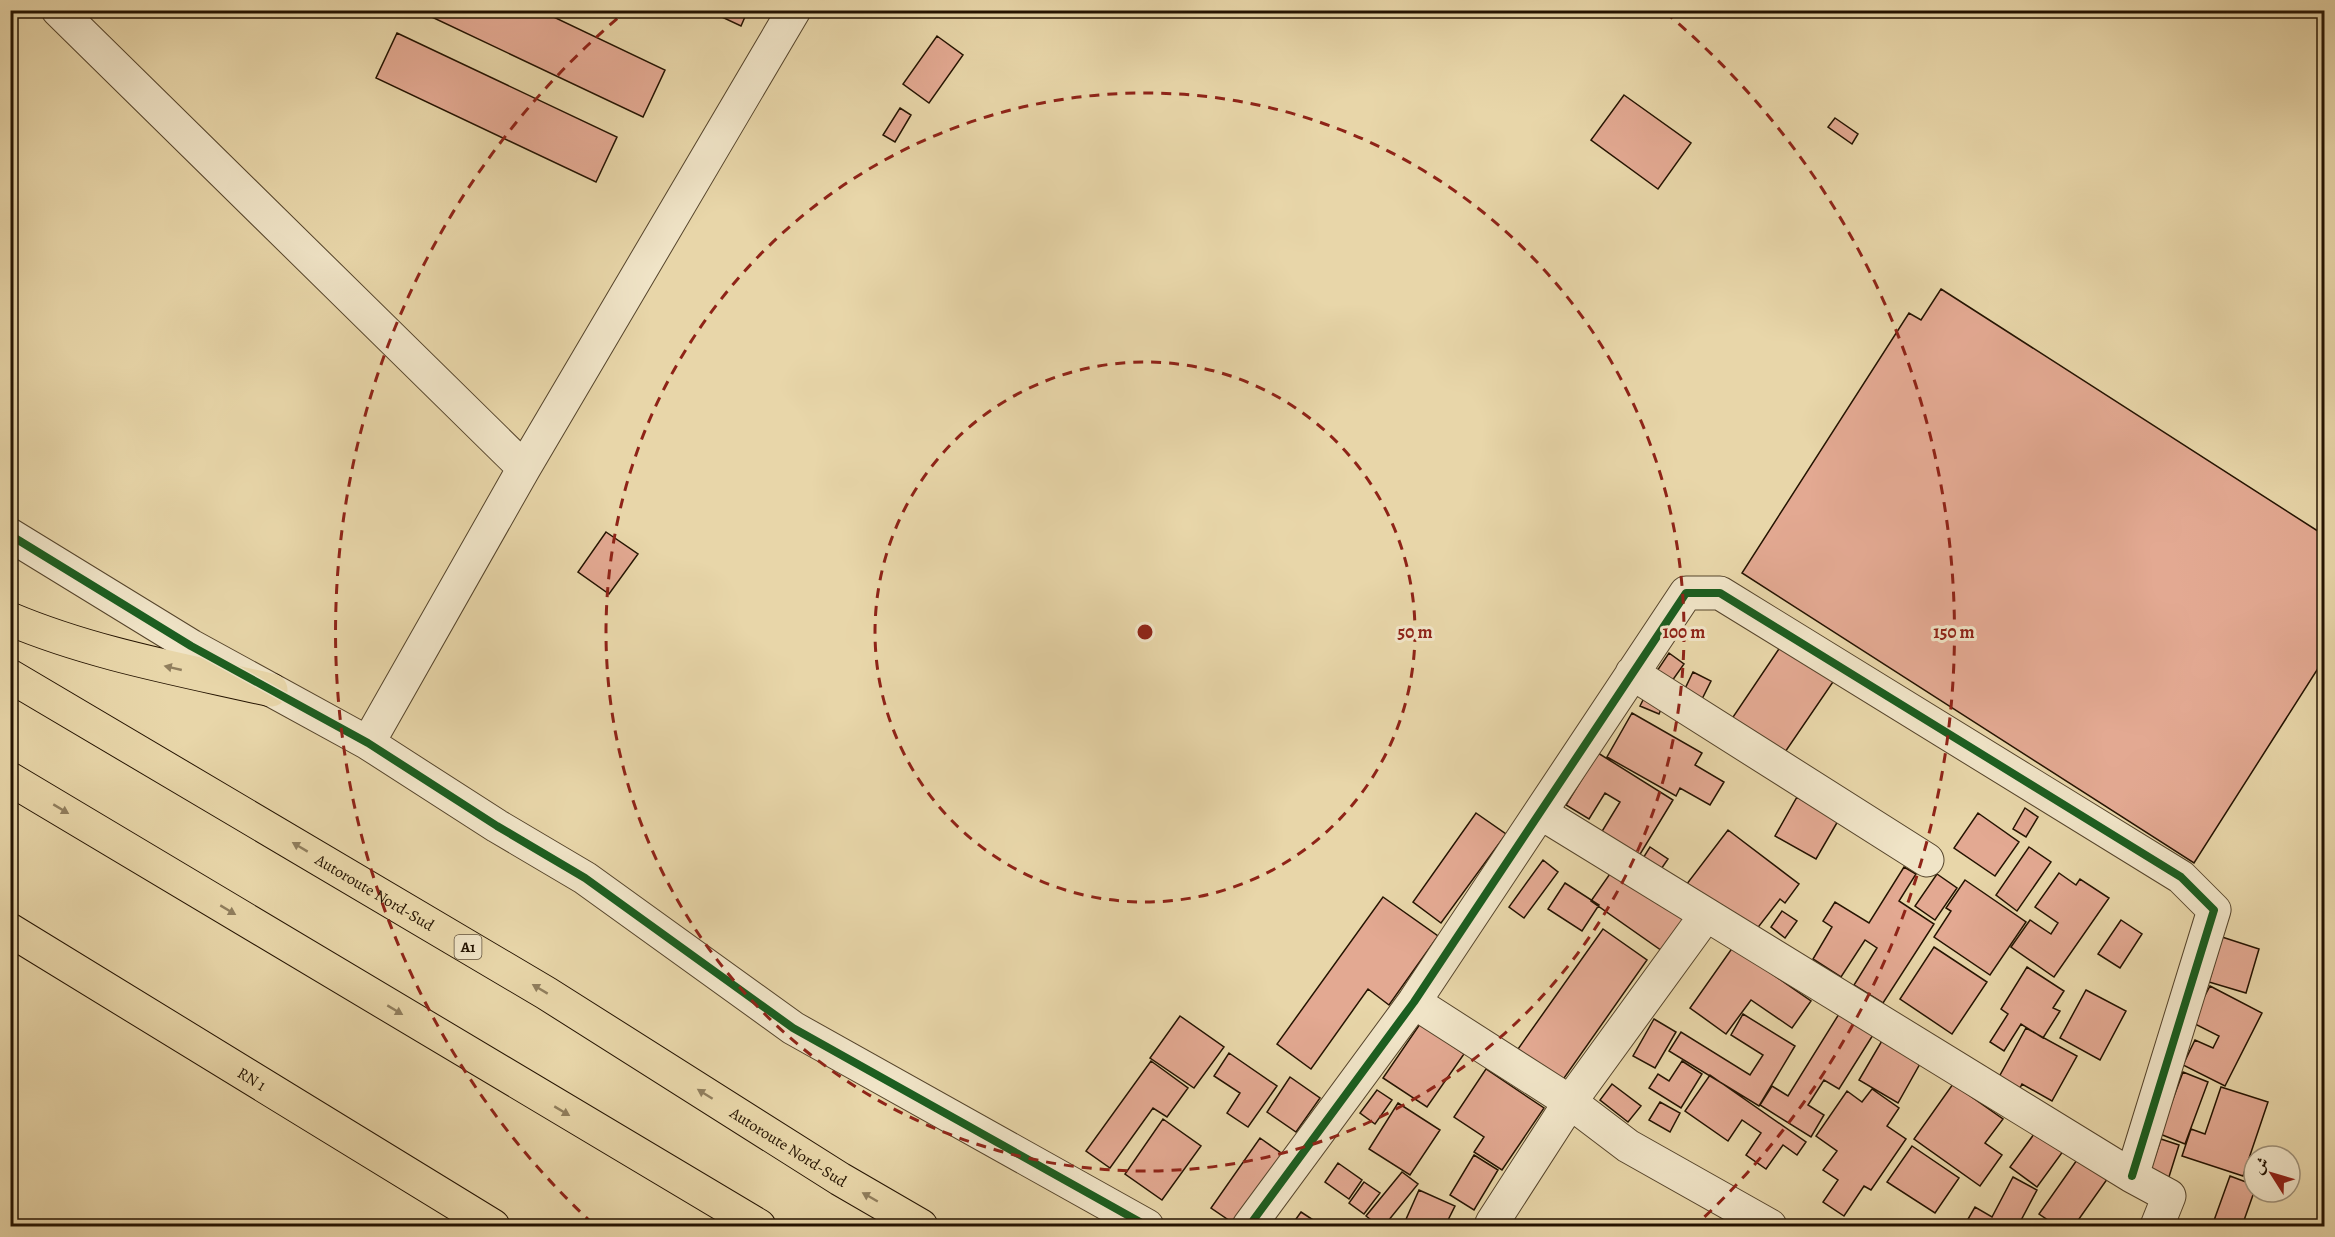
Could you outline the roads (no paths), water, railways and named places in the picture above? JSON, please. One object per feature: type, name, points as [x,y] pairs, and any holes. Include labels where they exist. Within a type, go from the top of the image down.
[{"type":"main road","points":[[10,620],[60,639],[271,690]]},
{"type":"main road","name":"Autoroute Nord-Sud","points":[[10,676],[546,993],[840,1179],[921,1227]]},
{"type":"main road","points":[[10,779],[759,1227]]},
{"type":"main road","name":"RN 1","points":[[13,937],[494,1227]]},
{"type":"street","points":[[58,10],[524,468]]},
{"type":"street","points":[[368,743],[524,468],[794,10]]},
{"type":"street","points":[[10,535],[191,646],[368,743],[496,826],[585,878],[793,1028],[1147,1227]]},
{"type":"street","points":[[1249,1227],[1414,1002],[1686,593],[1720,593],[2181,877],[2214,910],[2132,1176]]},
{"type":"street","points":[[1632,673],[1927,860]]},
{"type":"street","points":[[1541,813],[2132,1176],[2169,1196],[2157,1227]]},
{"type":"street","points":[[1496,1227],[1492,1223],[1570,1102],[1706,915]]},
{"type":"street","points":[[1414,1002],[1570,1102],[1628,1146],[1770,1227]]}]
